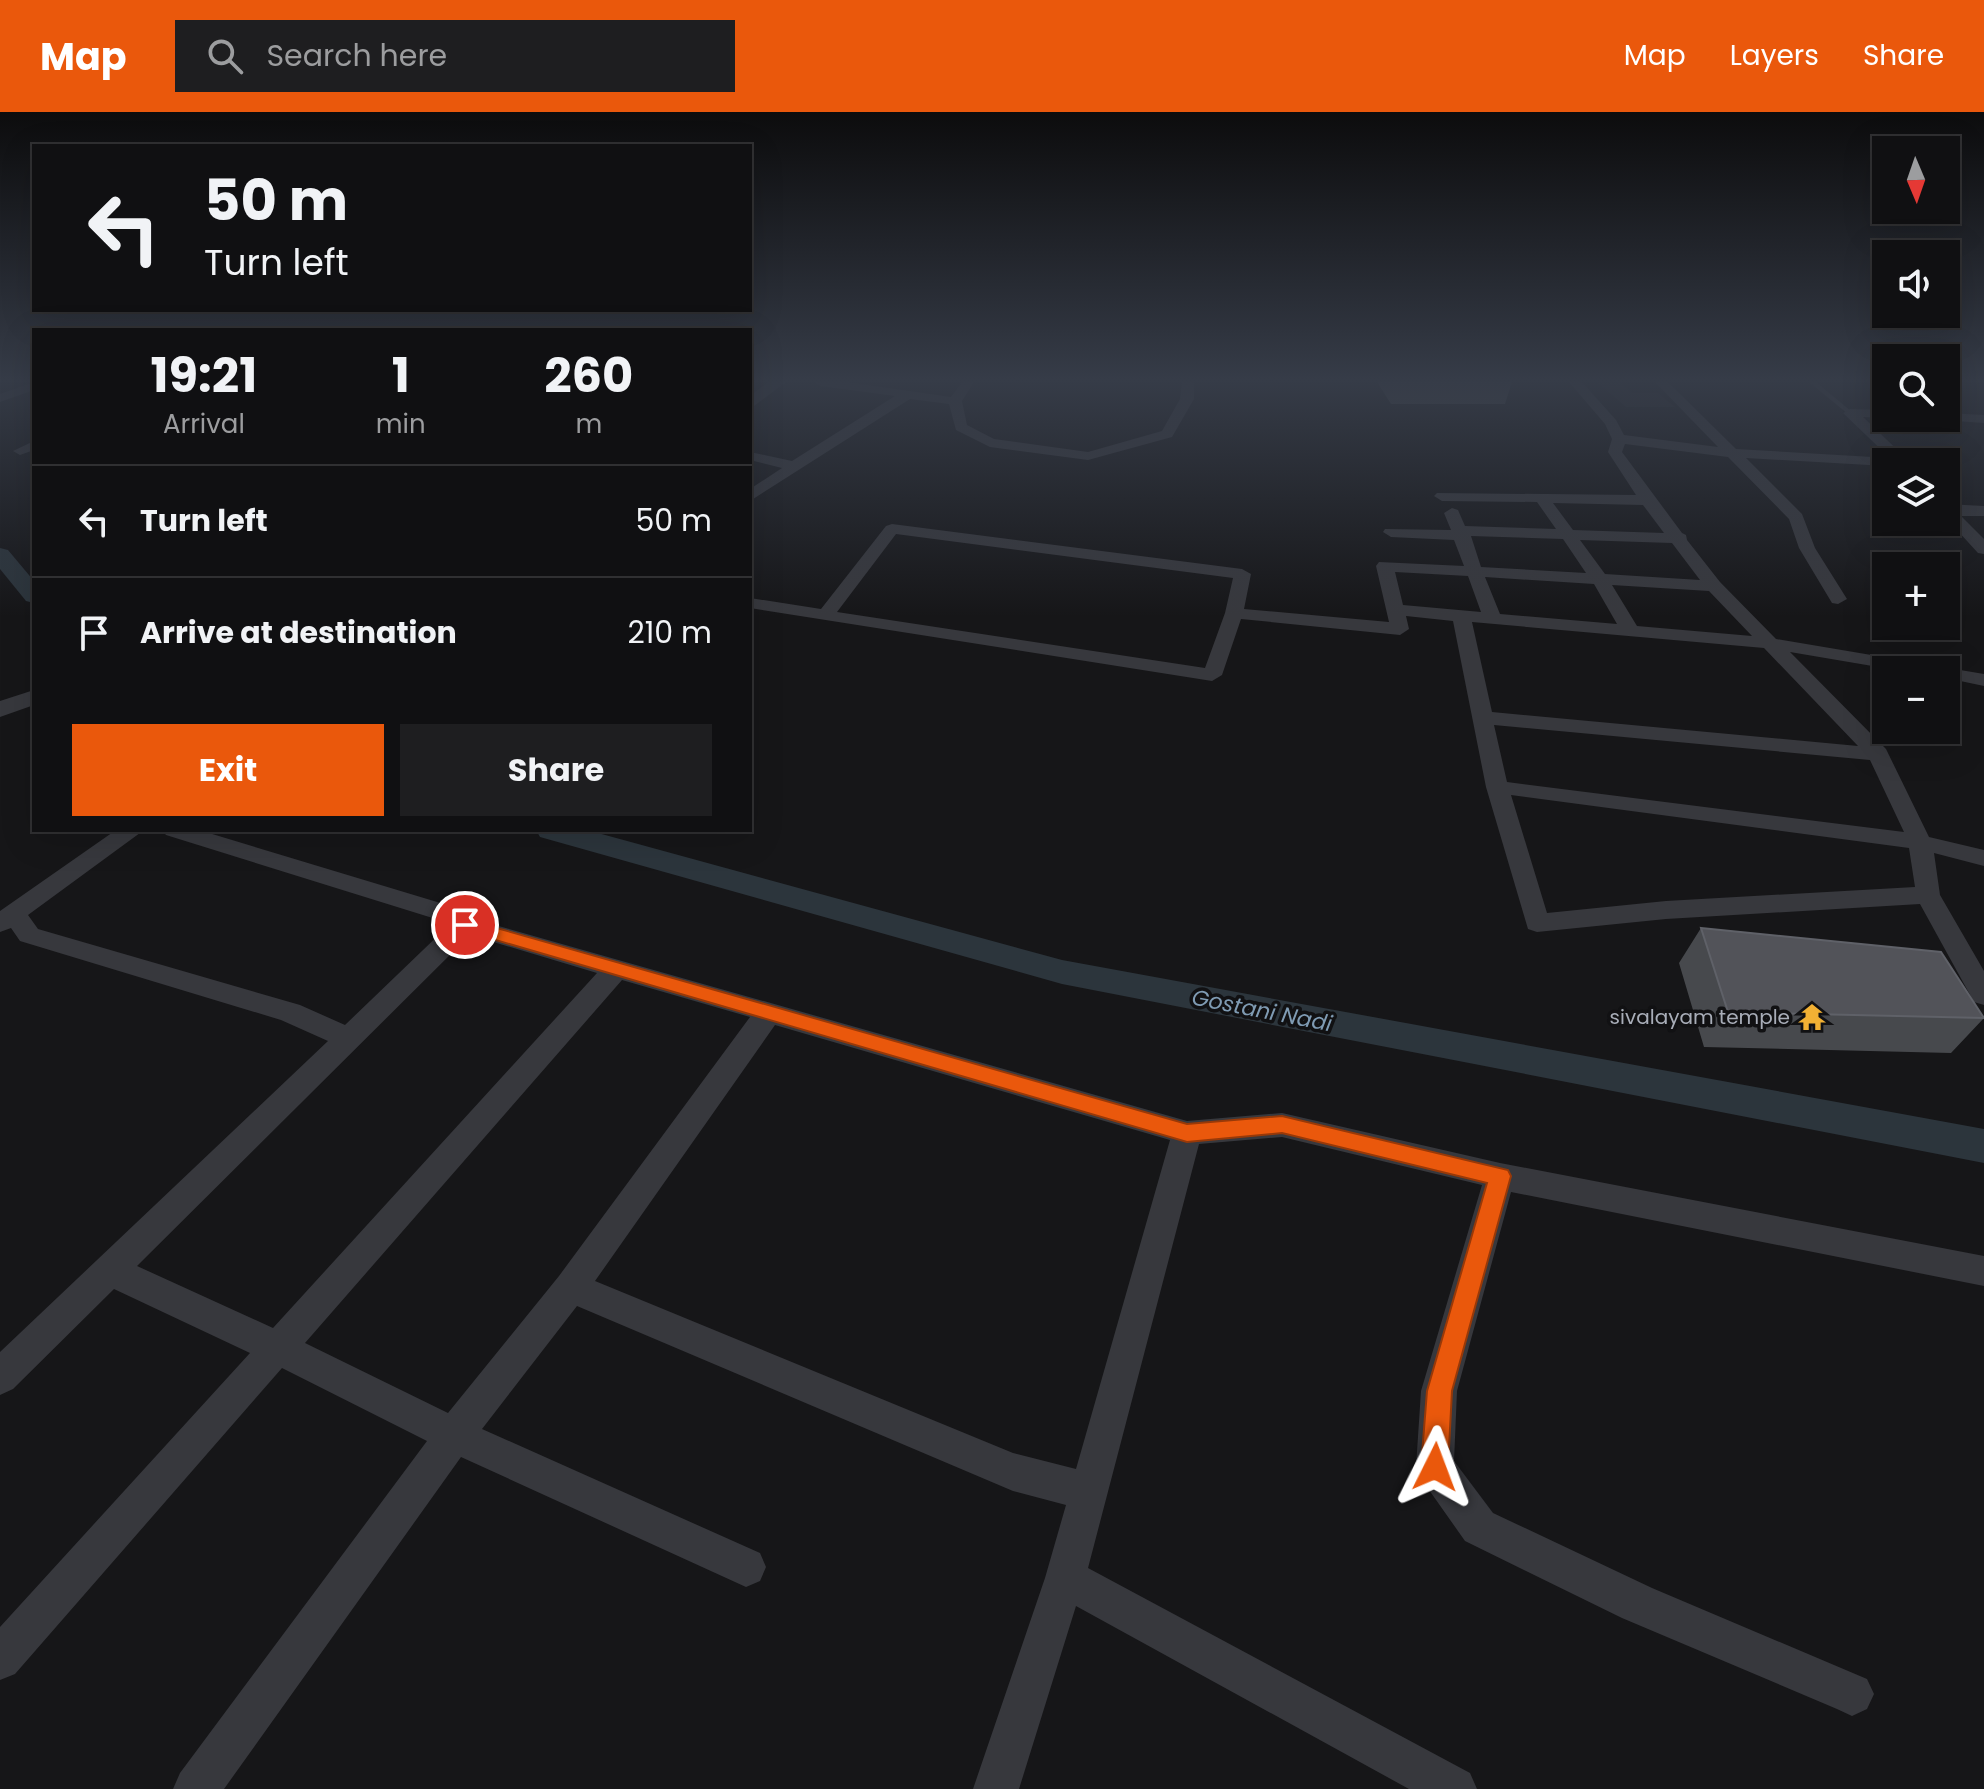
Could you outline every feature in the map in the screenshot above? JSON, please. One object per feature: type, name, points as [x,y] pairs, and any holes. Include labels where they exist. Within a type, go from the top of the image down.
[{"type":"street","points":[[769,460],[794,466]]},
{"type":"street","points":[[752,495],[803,460]]},
{"type":"street","points":[[1621,460],[1647,500],[1680,538],[1714,586],[1878,754],[1920,842],[1928,895],[1984,995]]},
{"type":"street","points":[[1736,460],[1796,517],[1807,548],[1838,599]]},
{"type":"street","points":[[1442,496],[1647,500]]},
{"type":"street","points":[[1542,498],[1600,580],[1630,630]]},
{"type":"street","points":[[1960,510],[1984,511]]},
{"type":"street","points":[[1452,513],[1493,619]]},
{"type":"street","points":[[1960,524],[1984,549]]},
{"type":"street","points":[[752,603],[825,616],[1212,675],[1234,613],[1242,574],[892,529],[825,616]]},
{"type":"street","points":[[1391,532],[1680,538]]},
{"type":"street","points":[[1234,613],[1400,629],[1385,566],[1477,574],[1714,586]]},
{"type":"street","points":[[1396,610],[1767,643],[1872,660]]},
{"type":"street","points":[[1461,614],[1497,787],[1537,923],[1666,910],[1928,895]]},
{"type":"street","points":[[1960,675],[1984,680]]},
{"type":"street","points":[[1485,718],[1878,754]]},
{"type":"street","points":[[1497,787],[1920,842],[1984,858]]},
{"type":"street","points":[[129,832],[7,919],[29,935],[290,1012],[350,1039]]},
{"type":"street","points":[[181,832],[448,914],[465,925],[1187,1133],[1282,1125],[1500,1176],[1984,1271]]},
{"type":"street","points":[[0,1377],[465,925]]},
{"type":"street","points":[[0,1659],[618,967]]},
{"type":"street","points":[[196,1789],[454,1435],[571,1287],[770,1011]]},
{"type":"street","points":[[996,1789],[1065,1578],[1187,1133]]},
{"type":"street","points":[[1500,1176],[1439,1391],[1435,1467],[1479,1527],[1637,1603],[1852,1694]]},
{"type":"street","points":[[109,1270],[278,1348],[454,1435],[746,1567]]},
{"type":"street","points":[[571,1287],[1013,1472],[1088,1491]]},
{"type":"street","points":[[1065,1578],[1454,1789]]},
{"type":"building","points":[[1701,928],[1941,952],[1984,1018],[1728,1012]]},
{"type":"waterway","name":"Gostani Nadi","points":[[0,555],[32,594]]},
{"type":"waterway","name":"Gostani Nadi","points":[[558,832],[1062,972],[1984,1146]]},
{"type":"place","name":"sivalayam temple","points":[[1812,1017]]},
{"type":"route","points":[[465,925],[1187,1133],[1282,1125],[1500,1176],[1439,1391],[1435,1467]]}]
